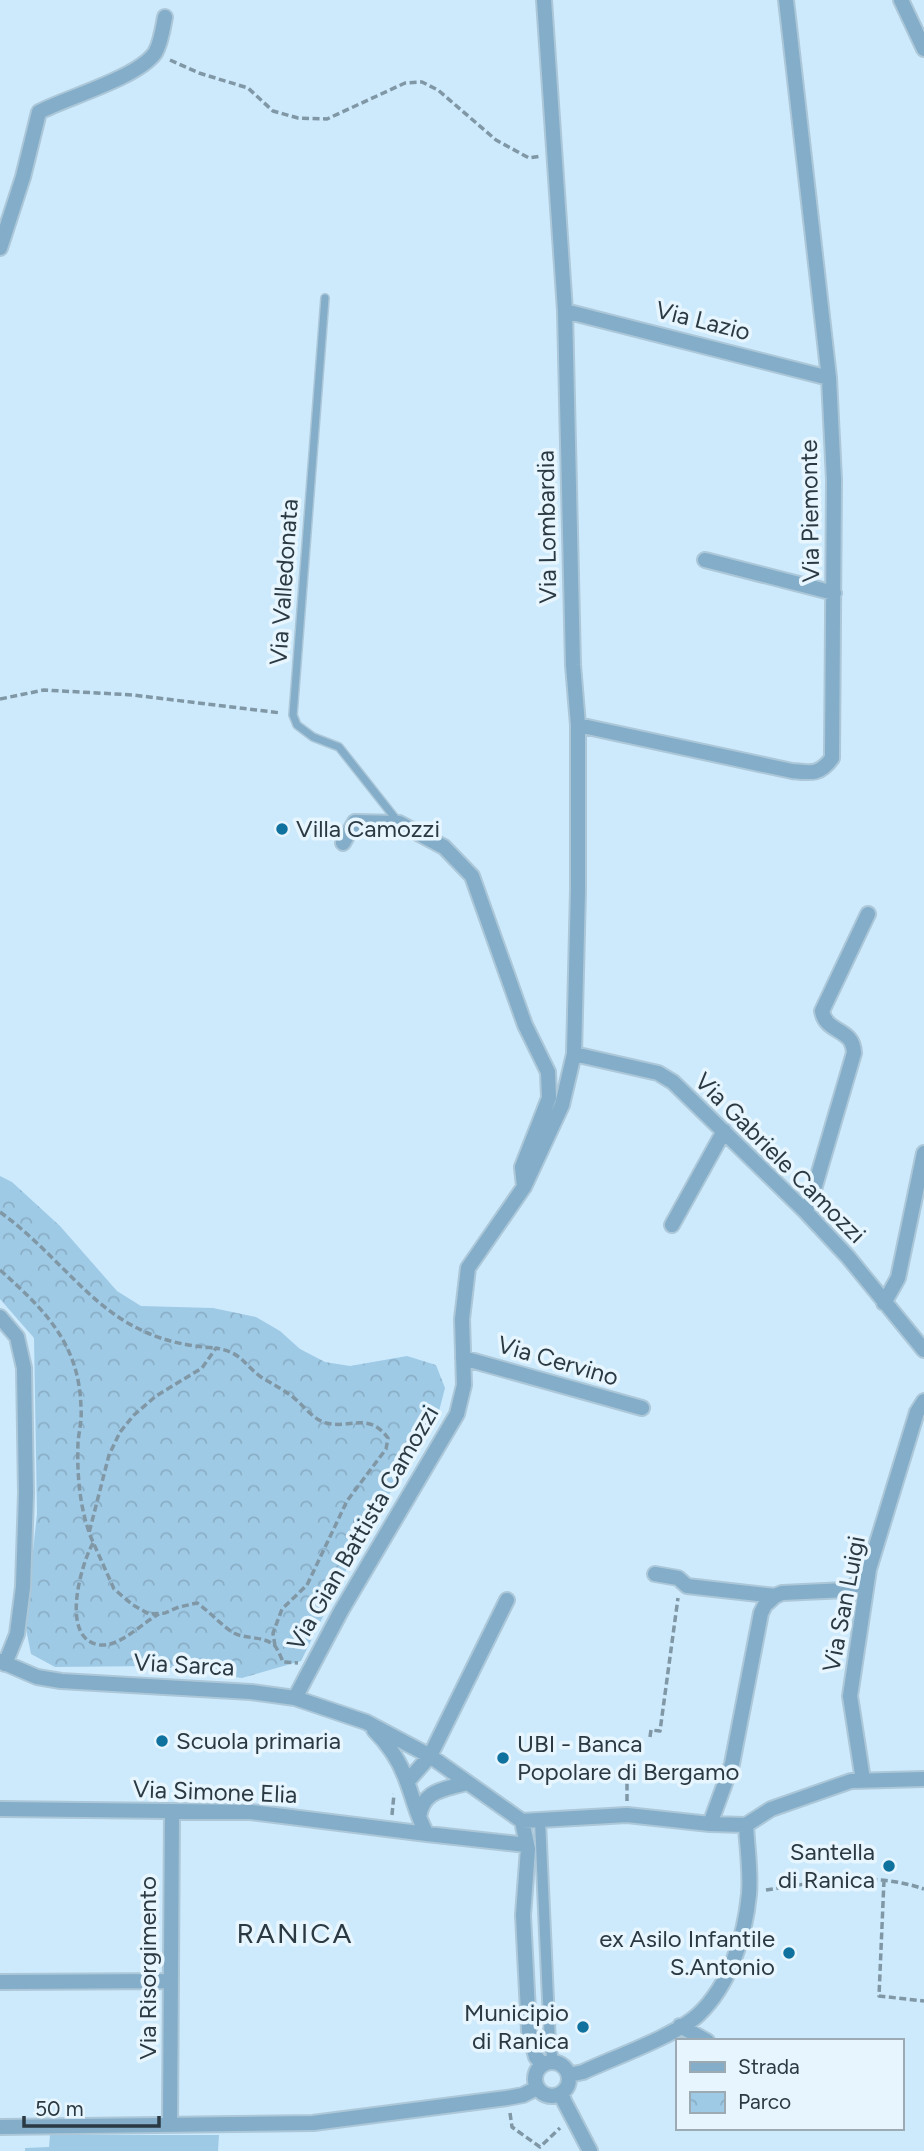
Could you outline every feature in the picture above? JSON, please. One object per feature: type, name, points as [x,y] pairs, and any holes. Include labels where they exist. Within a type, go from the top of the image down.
[{"type":"street","name":"Via Lombardia","points":[[544,0],[565,312],[573,665],[578,725],[574,1054]]},
{"type":"street","name":"Via Piemonte","points":[[578,725],[792,771],[813,773],[825,768],[832,758],[834,480],[829,378],[786,0]]},
{"type":"street","points":[[901,0],[924,49]]},
{"type":"street","points":[[0,248],[23,177],[39,112],[129,73],[147,62],[157,50],[165,17]]},
{"type":"street","name":"Via Lazio","points":[[565,312],[829,378]]},
{"type":"street","points":[[705,560],[834,593]]},
{"type":"street","name":"Via Gian Battista Camozzi","points":[[343,843],[355,822],[399,823],[444,847],[472,876],[525,1025],[548,1072],[549,1098],[522,1167],[524,1187]]},
{"type":"street","points":[[805,1211],[810,1203],[854,1053],[854,1045],[849,1037],[828,1025],[823,1019],[822,1011],[868,914]]},
{"type":"street","name":"Via Gian Battista Camozzi","points":[[295,1698],[311,1665],[457,1414],[464,1385],[462,1319],[468,1268],[524,1187],[562,1105],[574,1054]]},
{"type":"street","name":"Via Gabriele Camozzi","points":[[574,1054],[658,1073],[673,1082],[848,1256],[922,1348]]},
{"type":"street","points":[[672,1225],[724,1130]]},
{"type":"street","points":[[884,1303],[898,1278],[924,1153]]},
{"type":"street","points":[[0,1317],[17,1337],[24,1368],[25,1415],[23,1587],[17,1634],[3,1662]]},
{"type":"street","name":"Via Cervino","points":[[463,1358],[642,1408]]},
{"type":"street","name":"Via San Luigi","points":[[863,1780],[850,1696],[869,1569],[917,1412],[924,1401]]},
{"type":"street","points":[[710,1824],[732,1764],[765,1605],[782,1593],[846,1590],[859,1583],[869,1569]]},
{"type":"street","points":[[655,1574],[678,1578],[687,1586],[775,1596]]},
{"type":"street","points":[[846,1590],[853,1595],[863,1611]]},
{"type":"street","points":[[401,1785],[430,1756],[507,1600]]},
{"type":"street","name":"Via Sarca","points":[[3,1662],[37,1677],[61,1681],[251,1692],[295,1698],[366,1722],[430,1756],[522,1821]]},
{"type":"street","points":[[366,1722],[396,1755],[401,1785],[427,1834]]},
{"type":"street","points":[[540,1821],[550,2044],[548,2063],[534,2075],[537,2088],[548,2096],[562,2093],[569,2081],[569,2074],[560,2063],[548,2063],[536,2057],[529,2031],[523,1915],[527,1845],[522,1821],[627,1815],[746,1825],[771,1809],[851,1780],[924,1779]]},
{"type":"street","points":[[418,1819],[421,1804],[430,1794],[466,1783]]},
{"type":"street","name":"Via Simone Elia","points":[[0,1809],[251,1812],[527,1845]]},
{"type":"street","name":"Via Risorgimento","points":[[170,2123],[172,1812]]},
{"type":"street","points":[[569,2074],[583,2072],[680,2026],[697,2016],[720,1989],[743,1934],[750,1892],[746,1825]]},
{"type":"street","points":[[0,1982],[170,1981]]},
{"type":"street","points":[[680,2026],[703,2039]]},
{"type":"street","points":[[0,2127],[313,2123],[507,2098],[523,2095],[537,2088]]},
{"type":"street","points":[[562,2093],[590,2151]]},
{"type":"lane","name":"Via Valledonata","points":[[293,715],[325,298]]},
{"type":"lane","points":[[293,715],[297,724],[313,737],[339,747],[399,823]]},
{"type":"path","points":[[157,50],[167,58],[199,73],[248,88],[273,111],[298,118],[327,119],[405,83],[422,82],[438,90],[496,140],[519,154],[529,158],[555,153]]},
{"type":"path","points":[[0,699],[44,690],[133,695],[293,715]]},
{"type":"path","points":[[0,1212],[88,1294],[113,1315],[139,1331],[198,1347],[231,1351],[255,1373],[324,1422],[372,1423],[388,1438],[386,1449],[347,1501],[307,1585],[282,1609],[273,1633],[275,1646],[283,1662],[311,1665]]},
{"type":"path","points":[[0,1270],[38,1304],[60,1331],[71,1355],[79,1380],[82,1411],[78,1473],[83,1514],[114,1590],[149,1614],[160,1614]]},
{"type":"path","points":[[89,1533],[109,1455],[120,1432],[134,1415],[156,1396],[202,1368],[216,1348]]},
{"type":"path","points":[[93,1543],[79,1579],[76,1611],[78,1625],[85,1638],[100,1645],[118,1641],[160,1614],[197,1603],[234,1633],[244,1638],[258,1638],[275,1646]]},
{"type":"path","points":[[650,1737],[651,1730],[660,1731],[679,1595],[687,1586]]},
{"type":"path","points":[[627,1815],[628,1778],[634,1777]]},
{"type":"path","points":[[391,1816],[401,1785]]},
{"type":"path","points":[[750,1892],[830,1881],[884,1880],[924,1889]]},
{"type":"path","points":[[884,1880],[879,1996],[924,2001]]},
{"type":"path","points":[[507,2098],[512,2127],[540,2147],[573,2119]]},
{"type":"green space","points":[[0,1176],[12,1182],[60,1226],[117,1291],[141,1306],[213,1308],[256,1317],[280,1331],[300,1349],[325,1362],[350,1366],[407,1356],[436,1365],[445,1388],[437,1419],[363,1536],[301,1661],[242,1678],[157,1666],[55,1667],[31,1654],[25,1624],[37,1514],[34,1338],[0,1299]]},
{"type":"green space","points":[[50,2135],[219,2135],[218,2151],[25,2151],[25,2148],[49,2147]]},
{"type":"place","name":"Villa Camozzi","points":[[282,829]]},
{"type":"place","name":"Scuola primaria","points":[[162,1741]]},
{"type":"place","name":"UBI - Banca Popolare di Bergamo","points":[[503,1758]]},
{"type":"place","name":"Santella di Ranica","points":[[889,1866]]},
{"type":"place","name":"ex Asilo Infantile S.Antonio","points":[[789,1953]]},
{"type":"place","name":"Municipio di Ranica","points":[[583,2027]]},
{"type":"district","name":"RANICA","points":[[295,1933]]}]
